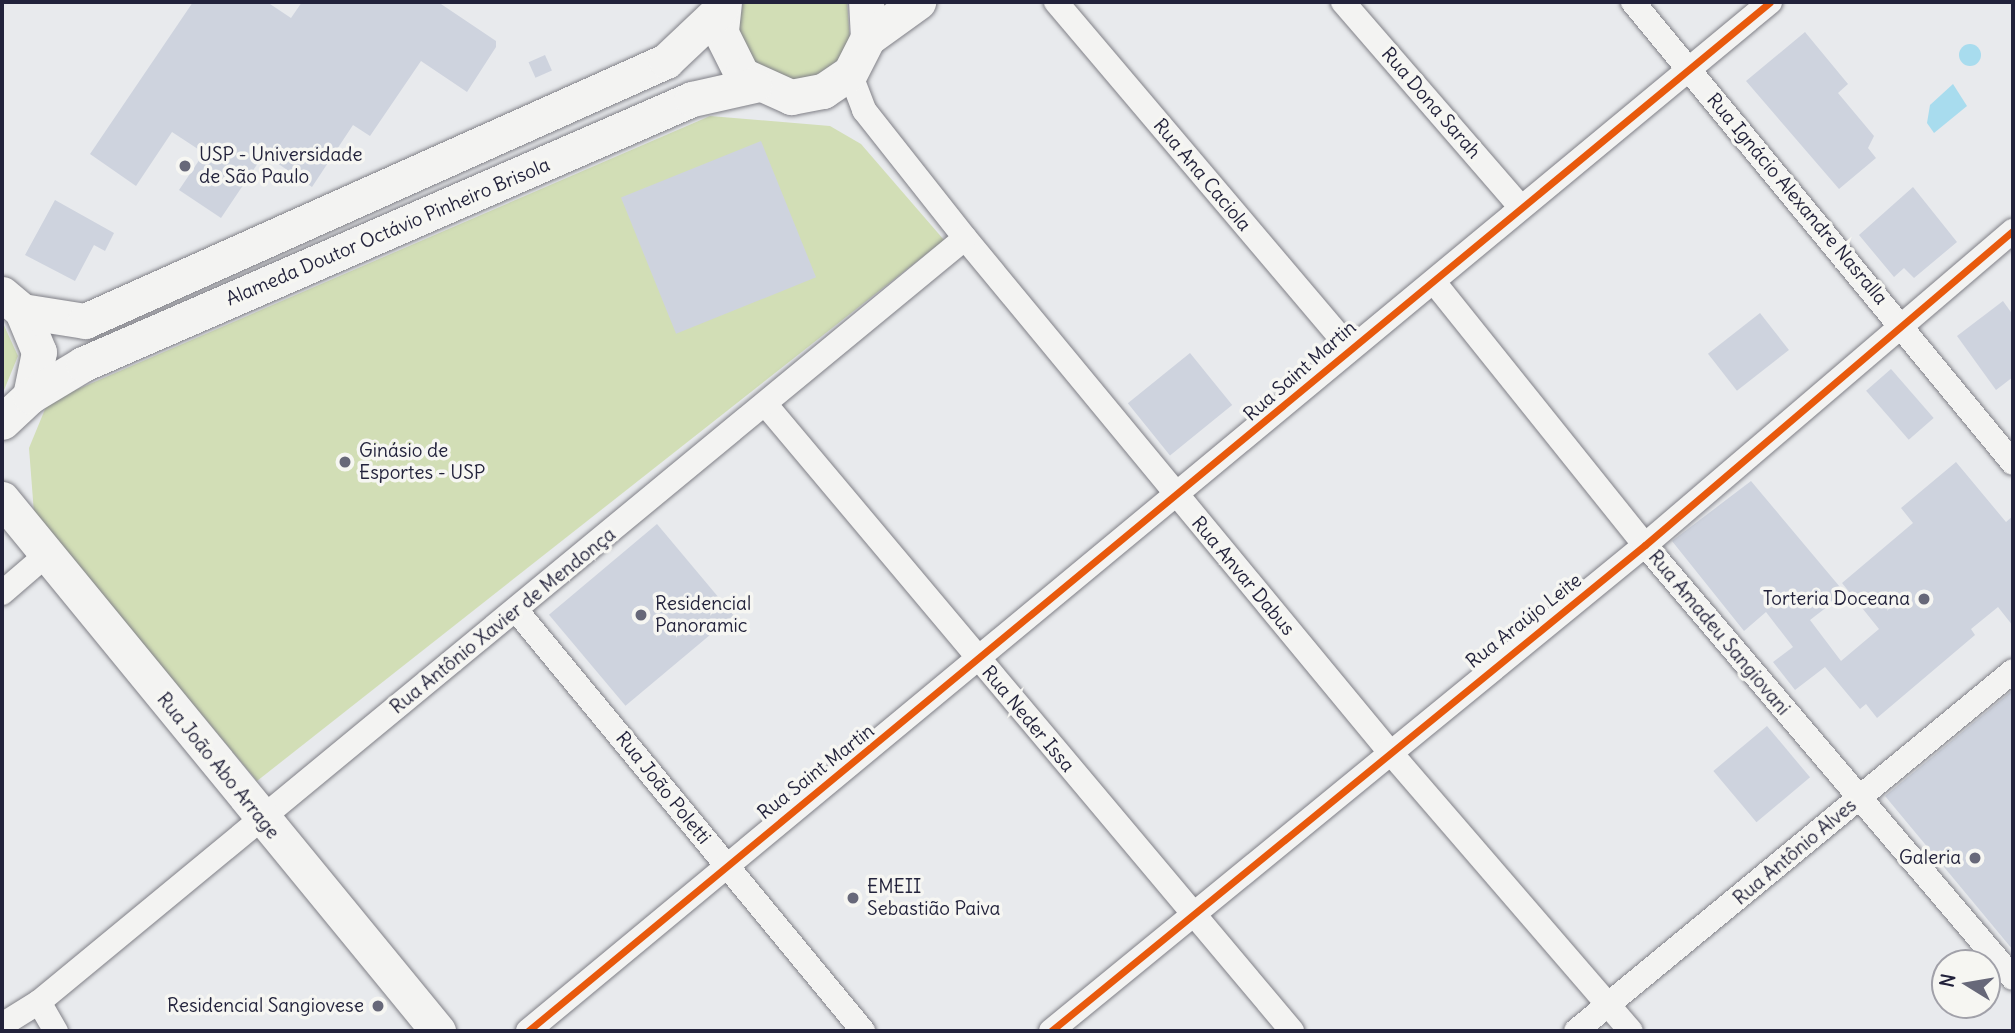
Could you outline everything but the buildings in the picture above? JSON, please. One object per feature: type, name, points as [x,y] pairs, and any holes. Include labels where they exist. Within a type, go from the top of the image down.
[{"type":"street","points":[[866,2],[868,38]]},
{"type":"street","points":[[754,85],[775,95],[808,96],[850,73],[868,38],[918,2]]},
{"type":"street","name":"Rua Ana Caciola","points":[[1056,2],[1349,348]]},
{"type":"street","name":"Rua Dona Sarah","points":[[1343,2],[1519,205]]},
{"type":"street","name":"Rua Ignácio Alexandre Nasralla","points":[[1633,2],[1904,327],[2013,463]]},
{"type":"street","name":"Rua Saint Martin","points":[[528,1031],[726,864],[980,662],[1178,498],[1349,348],[1434,282],[1519,205],[1770,2]]},
{"type":"street","name":"Alameda Doutor Octávio Pinheiro Brisola","points":[[2,422],[30,396],[83,364],[680,105],[754,85],[728,56],[723,6]]},
{"type":"street","name":"Alameda Doutor Octávio Pinheiro Brisola","points":[[12,303],[85,321],[666,61],[723,6]]},
{"type":"street","name":"Rua Anvar Dabus","points":[[850,73],[864,110],[965,238],[1389,751],[1630,1031]]},
{"type":"street","name":"Rua Araújo Leite","points":[[1051,1031],[1389,751],[1645,545],[1904,327],[2013,231]]},
{"type":"street","name":"Rua Antônio Xavier de Mendonça","points":[[2,1025],[39,1002],[766,405],[965,238]]},
{"type":"street","name":"Rua Amadeu Sangiovani","points":[[1434,282],[1645,545],[1857,799],[2013,978]]},
{"type":"street","name":"Alameda Doutor Octávio Pinheiro Brisola","points":[[12,303],[39,352],[30,396]]},
{"type":"street","name":"Rua Neder Issa","points":[[766,405],[1292,1031]]},
{"type":"street","name":"Rua João Abo Arrage","points":[[2,499],[45,556],[438,1031]]},
{"type":"street","points":[[2,593],[45,556]]},
{"type":"street","name":"Rua João Poletti","points":[[516,610],[863,1031]]},
{"type":"street","name":"Rua Antônio Alves","points":[[1576,1031],[2013,671]]},
{"type":"street","points":[[39,1002],[56,1031]]},
{"type":"green space","points":[[743,2],[847,2],[850,41],[841,58],[811,79],[792,82],[756,67],[738,33]]},
{"type":"green space","name":"Ginásio de Esportes - USP","points":[[710,116],[830,126],[861,144],[944,240],[257,781],[34,513],[29,448],[48,402]]},
{"type":"green space","points":[[2,321],[18,356],[2,395]]},
{"type":"water","points":[[1970,44],[1978,47],[1981,55],[1978,63],[1970,66],[1962,63],[1959,55],[1962,47]]},
{"type":"water","points":[[1953,84],[1967,106],[1934,133],[1927,123],[1930,105]]},
{"type":"cycle path","points":[[528,1031],[1770,2]]},
{"type":"cycle path","points":[[1051,1031],[1645,545],[2013,231]]},
{"type":"place","name":"USP - Universidade de São Paulo","points":[[185,166]]},
{"type":"place","name":"Ginásio de Esportes - USP","points":[[345,462]]},
{"type":"place","name":"Torteria Doceana","points":[[1924,599]]},
{"type":"place","name":"Residencial Panoramic","points":[[641,615]]},
{"type":"place","name":"Galeria","points":[[1975,858]]},
{"type":"place","name":"EMEII Sebastião Paiva","points":[[853,898]]},
{"type":"place","name":"Residencial Sangiovese","points":[[378,1006]]}]
